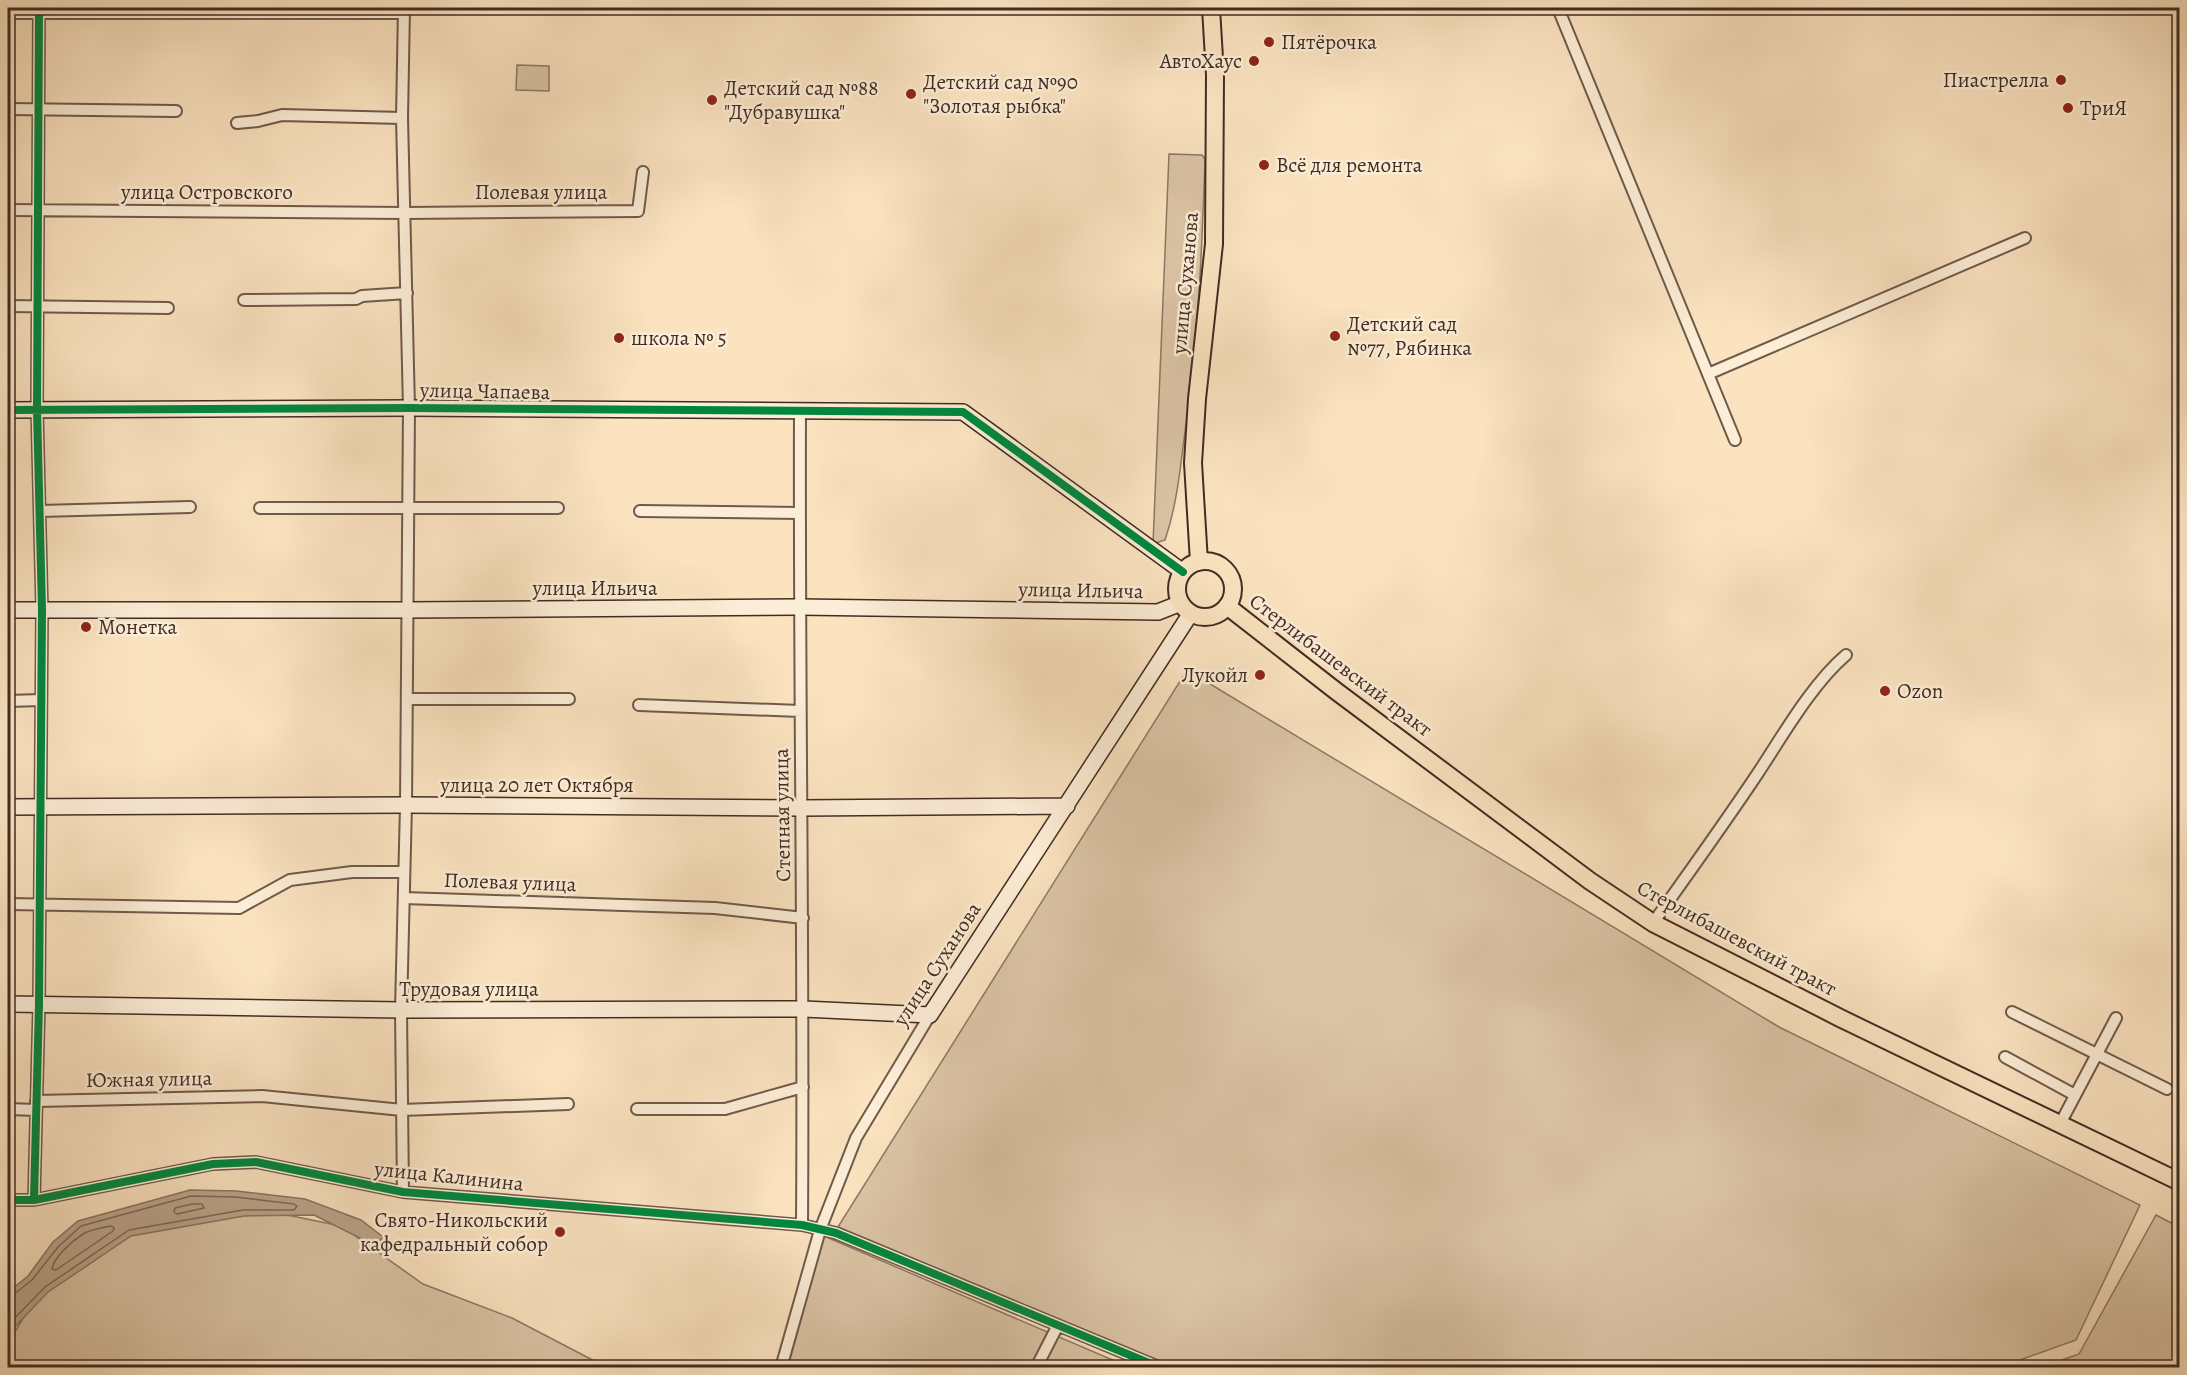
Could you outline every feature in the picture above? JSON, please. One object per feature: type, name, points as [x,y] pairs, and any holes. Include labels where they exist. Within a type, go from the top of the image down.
[{"type":"main road","name":"улица Суханова","points":[[1198,562],[1193,463],[1197,399],[1214,244],[1215,75],[1211,8]]},
{"type":"main road","name":"улица Чапаева","points":[[8,410],[409,408],[963,412],[1183,572]]},
{"type":"main road","points":[[1198,562],[1216,564],[1224,569],[1229,577],[1232,595],[1227,606],[1215,615],[1206,617],[1186,608],[1177,589],[1183,572],[1198,562]]},
{"type":"main road","name":"Стерлибашевский тракт","points":[[1227,606],[1571,867],[1653,923],[1840,1018],[2180,1182]]},
{"type":"main road","name":"улица Ильича","points":[[8,610],[799,607],[1158,612],[1186,608]]},
{"type":"main road","name":"улица Суханова","points":[[930,1015],[1067,806],[1186,608]]},
{"type":"main road","name":"улица 20 лет Октября","points":[[8,807],[1067,806]]},
{"type":"main road","name":"Трудовая улица","points":[[8,1004],[401,1010],[804,1009],[930,1015]]},
{"type":"street","points":[[1558,8],[1735,440]]},
{"type":"street","points":[[34,1200],[39,1004],[42,610],[37,410],[40,10]]},
{"type":"street","points":[[8,13],[40,10],[404,10],[402,118],[409,408],[406,805],[401,1010],[403,1192]]},
{"type":"street","points":[[8,109],[176,111]]},
{"type":"street","points":[[237,123],[282,116],[402,118]]},
{"type":"street","name":"Полевая улица","points":[[406,213],[638,211],[642,172]]},
{"type":"street","name":"улица Островского","points":[[8,210],[406,213]]},
{"type":"street","points":[[1708,374],[2025,238]]},
{"type":"street","points":[[244,300],[356,299],[362,296],[407,292]]},
{"type":"street","points":[[8,306],[168,308]]},
{"type":"street","name":"Степная улица","points":[[800,412],[799,607],[804,1009],[802,1225]]},
{"type":"street","points":[[39,511],[190,507]]},
{"type":"street","points":[[260,508],[558,508]]},
{"type":"street","points":[[640,511],[800,513]]},
{"type":"street","points":[[1653,923],[1724,824],[1792,722],[1832,667],[1846,655]]},
{"type":"street","points":[[407,699],[569,699]]},
{"type":"street","points":[[8,701],[41,700]]},
{"type":"street","points":[[639,705],[800,711]]},
{"type":"street","points":[[8,904],[239,908],[290,880],[352,872],[404,872]]},
{"type":"street","name":"Полевая улица","points":[[404,898],[715,908],[803,918]]},
{"type":"street","points":[[2012,1012],[2167,1089]]},
{"type":"street","name":"улица Суханова","points":[[781,1368],[820,1230],[856,1138],[930,1015]]},
{"type":"street","points":[[2060,1124],[2116,1018]]},
{"type":"street","points":[[2005,1057],[2076,1095]]},
{"type":"street","points":[[637,1109],[725,1109],[803,1087]]},
{"type":"street","name":"Южная улица","points":[[8,1109],[36,1105],[262,1096],[402,1110]]},
{"type":"street","points":[[402,1110],[568,1104]]},
{"type":"street","name":"улица Калинина","points":[[8,1200],[34,1200],[213,1164],[256,1161],[403,1192],[802,1225],[836,1233],[1161,1368]]},
{"type":"street","points":[[1036,1368],[1058,1325]]},
{"type":"shaded area","points":[[517,65],[549,66],[549,91],[516,90]]},
{"type":"shaded area","points":[[1169,154],[1202,155],[1205,159],[1199,296],[1178,487],[1165,540],[1153,544]]},
{"type":"shaded area","points":[[1187,670],[1779,1027],[2140,1205],[2076,1340],[1998,1368],[1173,1367],[838,1227]]},
{"type":"shaded area","points":[[248,1207],[341,1226],[423,1284],[512,1318],[606,1367],[8,1368],[8,1343],[43,1286],[127,1233]]},
{"type":"shaded area","points":[[2156,1215],[2179,1227],[2179,1367],[2042,1367],[2079,1354]]},
{"type":"shaded area","points":[[824,1236],[1129,1367],[787,1368]]},
{"type":"water","points":[[190,1190],[236,1191],[305,1199],[361,1220],[383,1237],[376,1246],[314,1215],[244,1216],[131,1236],[48,1292],[8,1334],[8,1292],[28,1276],[53,1242],[78,1221]]},
{"type":"cycle path","points":[[34,1200],[39,1004],[42,610],[37,410],[39,8]]},
{"type":"cycle path","points":[[8,410],[409,408],[963,412],[1183,572]]},
{"type":"cycle path","points":[[8,1200],[34,1200],[213,1164],[256,1162],[403,1192],[802,1225],[836,1233],[1161,1368]]},
{"type":"place","name":"Пятёрочка","points":[[1269,42]]},
{"type":"place","name":"АвтоХаус","points":[[1254,61]]},
{"type":"place","name":"Пиастрелла","points":[[2061,80]]},
{"type":"place","name":"Детский сад №90 \"Золотая рыбка\"","points":[[911,94]]},
{"type":"place","name":"Детский сад №88 \"Дубравушка\"","points":[[712,100]]},
{"type":"place","name":"ТриЯ","points":[[2068,108]]},
{"type":"place","name":"Всё для ремонта","points":[[1264,165]]},
{"type":"place","name":"Детский сад №77, Рябинка","points":[[1335,336]]},
{"type":"place","name":"школа № 5","points":[[619,338]]},
{"type":"place","name":"Монетка","points":[[86,627]]},
{"type":"place","name":"Лукойл","points":[[1260,675]]},
{"type":"place","name":"Ozon","points":[[1885,691]]},
{"type":"place","name":"Свято-Никольский кафедральный собор","points":[[560,1232]]}]
